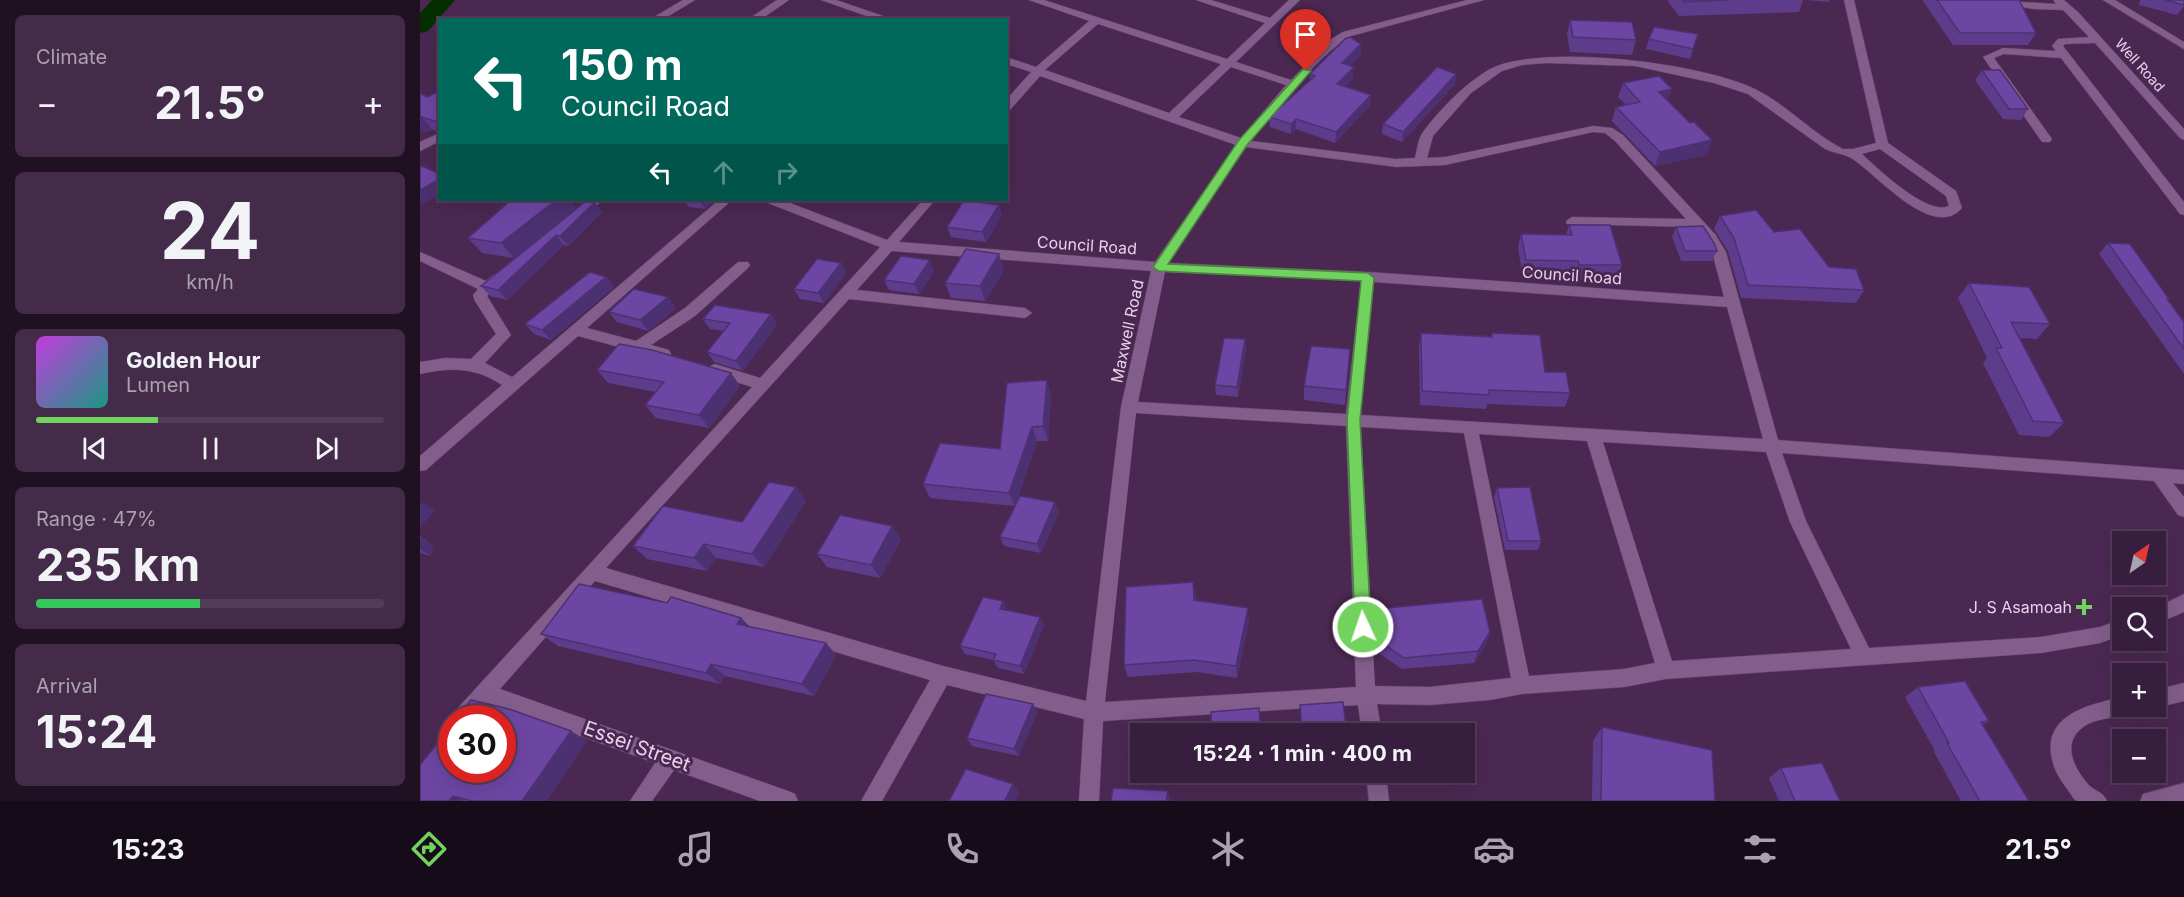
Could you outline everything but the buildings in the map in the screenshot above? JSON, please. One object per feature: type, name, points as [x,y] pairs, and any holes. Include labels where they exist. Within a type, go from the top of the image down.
[{"type":"street","points":[[658,18],[690,0]]},
{"type":"street","points":[[755,18],[784,0]]},
{"type":"street","points":[[826,0],[885,18]]},
{"type":"street","points":[[1034,0],[1293,84]]},
{"type":"street","points":[[1201,0],[1273,22]]},
{"type":"street","points":[[1171,118],[1295,0]]},
{"type":"street","name":"Maxwell Road","points":[[1089,801],[1094,712],[1128,407],[1159,267],[1243,143],[1293,84],[1335,41],[1347,34],[1479,0]]},
{"type":"street","points":[[1848,0],[1882,145],[1952,194],[1956,201],[1956,208],[1946,214],[1919,205],[1853,153]]},
{"type":"street","points":[[1996,0],[2034,6],[2067,5]]},
{"type":"street","points":[[2108,0],[2184,46]]},
{"type":"street","name":"Well Road","points":[[2067,5],[2184,136]]},
{"type":"street","points":[[866,18],[873,13]]},
{"type":"street","points":[[1008,106],[1038,71],[1097,20]]},
{"type":"street","points":[[2156,29],[2184,34]]},
{"type":"street","points":[[2098,40],[2062,41],[2056,46],[2184,211]]},
{"type":"street","points":[[2046,139],[1988,57],[2003,51],[2063,55]]},
{"type":"street","points":[[1420,163],[1427,135],[1467,91],[1498,69],[1521,62],[1548,60],[1635,63],[1735,85],[1786,114],[1829,146],[1841,152],[1853,153],[1882,145]]},
{"type":"street","points":[[1008,61],[1243,143],[1396,163],[1445,160],[1593,129],[1608,130],[1619,138],[1696,223],[1719,252],[1781,478],[1798,522],[1864,656]]},
{"type":"street","points":[[423,145],[438,137]]},
{"type":"street","points":[[423,145],[438,149]]},
{"type":"street","points":[[570,221],[596,201]]},
{"type":"street","points":[[420,465],[725,201]]},
{"type":"street","name":"Council Road","points":[[775,201],[889,246],[1159,267],[1732,302]]},
{"type":"street","points":[[474,705],[928,201]]},
{"type":"street","points":[[1572,221],[1696,223]]},
{"type":"street","points":[[420,256],[487,287]]},
{"type":"street","points":[[638,347],[690,312],[743,265]]},
{"type":"street","points":[[476,364],[504,335],[499,321],[482,301],[480,295],[506,272]]},
{"type":"street","points":[[1368,278],[1353,420],[1366,695],[1370,723]]},
{"type":"street","points":[[846,294],[1026,313]]},
{"type":"street","points":[[576,330],[673,357]]},
{"type":"street","points":[[420,368],[447,362],[476,364],[511,384]]},
{"type":"street","points":[[696,364],[764,385]]},
{"type":"street","points":[[1128,407],[1773,446],[2184,477]]},
{"type":"street","points":[[1470,427],[1522,685]]},
{"type":"street","points":[[1593,436],[1666,670]]},
{"type":"street","points":[[2159,476],[2184,510]]},
{"type":"street","points":[[592,572],[943,675],[1094,712],[1366,695],[1430,696],[1490,692],[1522,685],[1624,678],[1666,670],[2041,645],[2100,635],[2112,631]]},
{"type":"street","points":[[2166,612],[2184,602]]},
{"type":"street","points":[[871,801],[943,675]]},
{"type":"street","points":[[2166,696],[2184,692]]},
{"type":"street","name":"Essei Street","points":[[485,693],[788,801]]},
{"type":"street","points":[[2097,801],[2081,792],[2062,762],[2060,745],[2064,732],[2084,716],[2112,709]]},
{"type":"street","points":[[640,801],[671,758]]},
{"type":"street","points":[[1377,783],[1379,801]]},
{"type":"street","points":[[2150,801],[2184,792]]},
{"type":"waterway","points":[[420,26],[444,0]]},
{"type":"place","name":"J. S Asamoah","points":[[2084,607]]},
{"type":"route","points":[[1306,71],[1243,143],[1159,267],[1368,278],[1353,420],[1363,627]]}]
